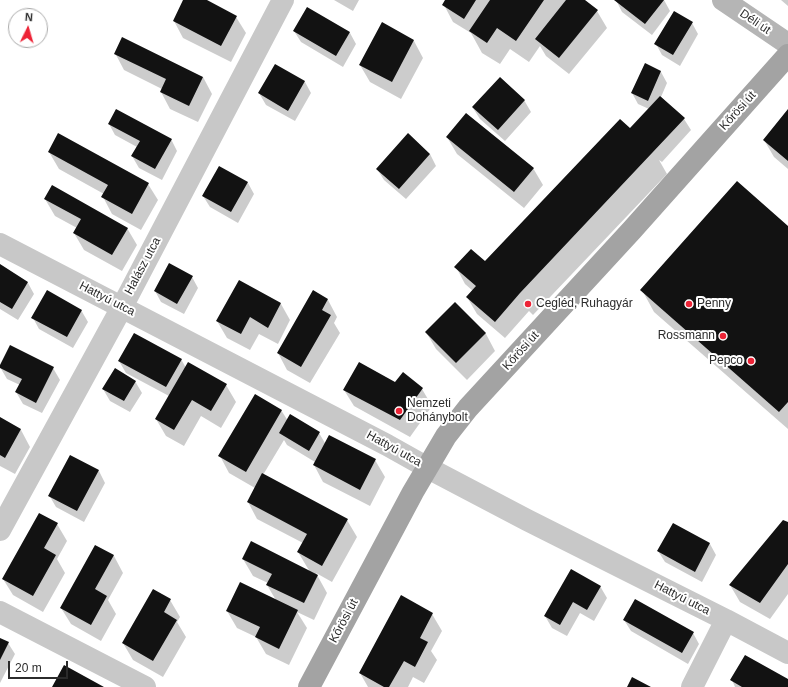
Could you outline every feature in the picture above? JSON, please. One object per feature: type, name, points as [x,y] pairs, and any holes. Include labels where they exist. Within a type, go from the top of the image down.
[{"type":"main road","name":"Kőrösi út","points":[[309,687],[413,492],[446,436],[468,408],[626,236],[788,55]]},
{"type":"street","name":"Halász utca","points":[[0,530],[122,306],[283,0]]},
{"type":"street","name":"Déli út","points":[[723,0],[788,44]]},
{"type":"street","name":"Hattyú utca","points":[[0,244],[122,306],[387,445],[526,520],[726,620],[788,653]]},
{"type":"street","points":[[0,612],[145,687]]},
{"type":"street","points":[[692,687],[726,620]]},
{"type":"building","points":[[183,0],[207,0],[237,16],[221,46],[173,21]]},
{"type":"building","points":[[445,0],[476,0],[464,19],[442,5]]},
{"type":"building","points":[[490,0],[544,0],[516,41],[497,28],[487,43],[469,31]]},
{"type":"building","points":[[566,0],[585,0],[598,10],[559,58],[535,39]]},
{"type":"building","points":[[614,0],[664,0],[645,24]]},
{"type":"building","points":[[307,7],[350,32],[336,56],[293,31]]},
{"type":"building","points":[[674,11],[693,22],[673,55],[654,44]]},
{"type":"building","points":[[382,22],[414,40],[392,82],[359,65]]},
{"type":"building","points":[[122,37],[203,77],[189,106],[160,92],[166,79],[114,54]]},
{"type":"building","points":[[645,63],[661,71],[648,101],[631,93]]},
{"type":"building","points":[[275,64],[305,81],[288,111],[258,93]]},
{"type":"building","points":[[500,77],[525,100],[498,130],[472,107]]},
{"type":"building","points":[[660,96],[685,118],[520,293],[495,322],[466,297],[476,286],[454,267],[471,249],[485,261],[620,119],[630,128]]},
{"type":"building","points":[[116,109],[172,139],[155,169],[131,156],[140,141],[108,124]]},
{"type":"building","points":[[788,109],[788,161],[763,140]]},
{"type":"building","points":[[466,113],[534,168],[514,192],[446,137]]},
{"type":"building","points":[[58,133],[149,183],[132,214],[101,197],[108,185],[48,152]]},
{"type":"building","points":[[408,133],[430,154],[399,189],[376,169]]},
{"type":"building","points":[[219,166],[248,182],[231,212],[202,196]]},
{"type":"building","points":[[737,181],[788,226],[788,402],[779,412],[640,290]]},
{"type":"building","points":[[52,185],[128,228],[112,255],[73,233],[81,219],[44,199]]},
{"type":"building","points":[[169,263],[193,276],[177,304],[154,291]]},
{"type":"building","points":[[0,264],[28,282],[12,309],[0,302]]},
{"type":"building","points":[[239,280],[281,303],[268,328],[250,317],[241,334],[216,321]]},
{"type":"building","points":[[47,290],[82,310],[67,337],[31,318]]},
{"type":"building","points":[[313,290],[328,299],[322,310],[331,315],[301,367],[277,353]]},
{"type":"building","points":[[455,302],[486,333],[456,363],[425,332]]},
{"type":"building","points":[[134,333],[182,359],[166,387],[118,361]]},
{"type":"building","points":[[10,345],[54,367],[36,403],[15,392],[22,379],[0,368]]},
{"type":"building","points":[[188,362],[227,384],[211,411],[192,400],[174,430],[155,419]]},
{"type":"building","points":[[359,362],[395,382],[403,372],[423,388],[400,420],[343,390]]},
{"type":"building","points":[[115,368],[136,381],[124,401],[102,389]]},
{"type":"building","points":[[255,394],[282,410],[246,472],[218,456]]},
{"type":"building","points":[[290,414],[320,432],[309,451],[279,433]]},
{"type":"building","points":[[0,417],[21,429],[5,458],[0,455]]},
{"type":"building","points":[[329,435],[376,459],[360,490],[313,465]]},
{"type":"building","points":[[70,455],[99,470],[77,511],[48,496]]},
{"type":"building","points":[[262,473],[348,519],[322,566],[297,552],[307,534],[247,502]]},
{"type":"building","points":[[39,513],[58,523],[44,548],[56,555],[33,596],[2,579]]},
{"type":"building","points":[[783,520],[788,522],[788,564],[760,603],[729,585]]},
{"type":"building","points":[[673,523],[710,543],[695,572],[657,551]]},
{"type":"building","points":[[251,541],[318,575],[304,603],[266,585],[272,574],[242,559]]},
{"type":"building","points":[[95,545],[114,555],[95,589],[107,596],[91,625],[60,608]]},
{"type":"building","points":[[571,569],[601,586],[587,610],[573,602],[560,625],[544,616]]},
{"type":"building","points":[[240,582],[298,610],[279,649],[255,637],[260,627],[226,611]]},
{"type":"building","points":[[153,589],[171,599],[164,612],[177,620],[153,661],[122,643]]},
{"type":"building","points":[[401,595],[433,613],[420,638],[428,642],[415,667],[404,661],[389,687],[384,687],[359,673]]},
{"type":"building","points":[[635,599],[694,632],[682,653],[623,620]]},
{"type":"building","points":[[0,638],[9,642],[0,660]]},
{"type":"building","points":[[745,655],[788,679],[788,687],[742,687],[730,680]]},
{"type":"building","points":[[64,665],[104,687],[52,687]]},
{"type":"building","points":[[632,677],[651,687],[627,687]]},
{"type":"place","name":"Cegléd, Ruhagyár","points":[[528,304]]},
{"type":"place","name":"Penny","points":[[689,304]]},
{"type":"place","name":"Rossmann","points":[[723,336]]},
{"type":"place","name":"Pepco","points":[[751,361]]},
{"type":"place","name":"Nemzeti Dohánybolt","points":[[399,411]]}]
